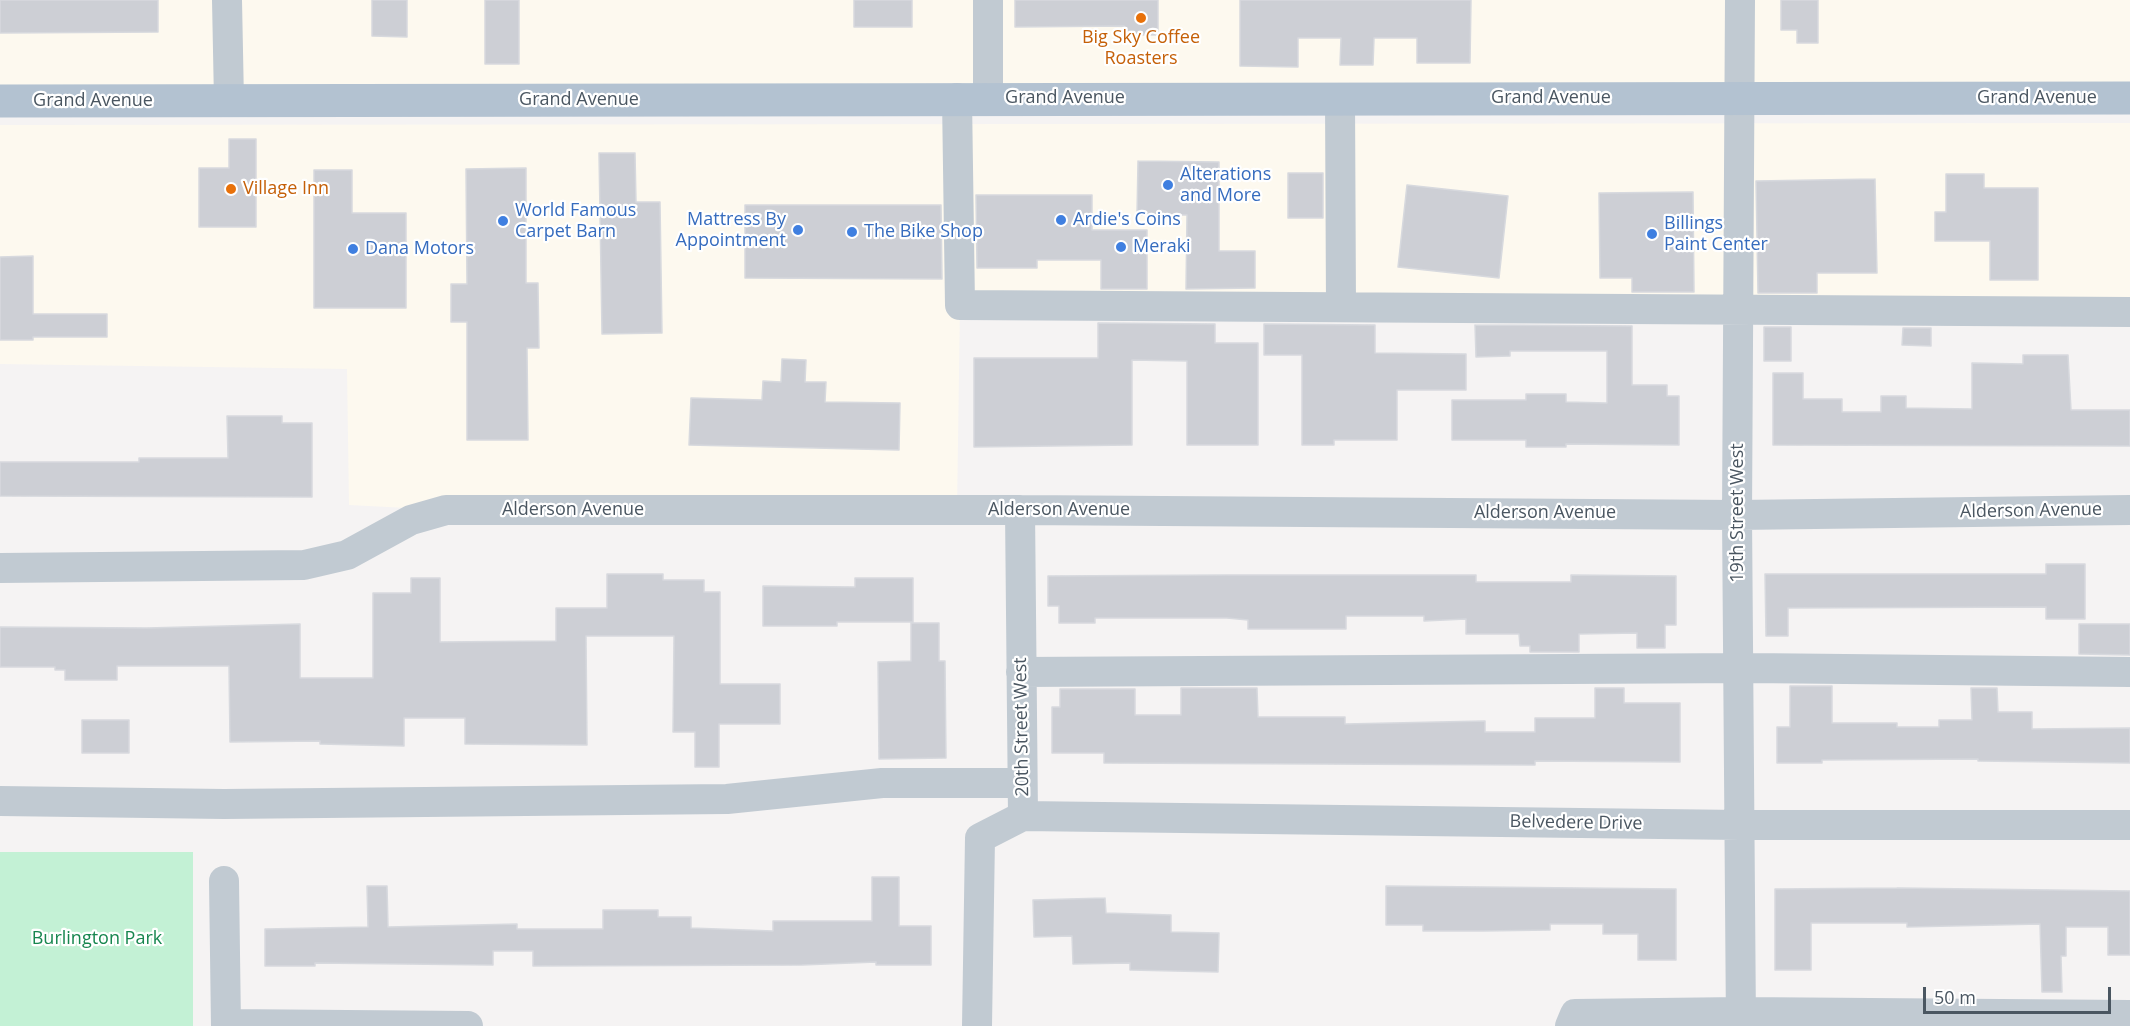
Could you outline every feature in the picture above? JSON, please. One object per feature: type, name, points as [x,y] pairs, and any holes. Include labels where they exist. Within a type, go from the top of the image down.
[{"type":"main road","name":"Grand Avenue","points":[[0,102],[973,98],[2130,98]]},
{"type":"street","points":[[227,0],[229,101]]},
{"type":"street","points":[[988,0],[973,98],[960,305],[2130,312]]},
{"type":"street","name":"19th Street West","points":[[1740,0],[1737,515],[1741,1019]]},
{"type":"street","points":[[1340,98],[1341,307]]},
{"type":"street","name":"Alderson Avenue","points":[[0,568],[304,566],[347,555],[411,520],[446,510],[1020,510],[1737,515],[2130,510]]},
{"type":"street","name":"20th Street West","points":[[977,1026],[980,838],[1023,816],[1020,510]]},
{"type":"street","points":[[1021,672],[1739,668],[2130,672]]},
{"type":"street","points":[[0,801],[224,804],[727,799],[882,783],[1022,783]]},
{"type":"street","name":"Belvedere Drive","points":[[1023,816],[1740,825],[2130,825]]},
{"type":"street","points":[[224,881],[226,1025],[468,1026]]},
{"type":"street","points":[[1573,1020],[2130,1015]]},
{"type":"shaded area","points":[[0,0],[2130,0],[2130,98],[0,102]]},
{"type":"shaded area","points":[[2130,123],[2130,312],[960,306],[957,510],[446,510],[349,505],[347,369],[0,364],[0,125]]},
{"type":"green space","name":"Burlington Park","points":[[0,852],[193,852],[193,1026],[0,1026]]},
{"type":"building","points":[[0,0],[158,0],[158,32],[0,33]]},
{"type":"building","points":[[372,0],[407,0],[407,37],[372,36]]},
{"type":"building","points":[[485,0],[519,0],[519,64],[485,64]]},
{"type":"building","points":[[854,0],[912,0],[912,27],[854,27]]},
{"type":"building","points":[[1015,0],[1158,0],[1158,35],[1124,35],[1124,26],[1015,27]]},
{"type":"building","points":[[1240,0],[1471,0],[1470,63],[1417,63],[1417,38],[1374,38],[1373,65],[1340,65],[1341,38],[1298,38],[1298,67],[1240,66]]},
{"type":"building","points":[[1781,0],[1818,0],[1818,43],[1797,43],[1797,30],[1781,30]]},
{"type":"building","points":[[229,139],[256,139],[256,227],[199,227],[199,168],[229,168]]},
{"type":"building","points":[[599,153],[635,153],[636,202],[660,202],[662,333],[602,334]]},
{"type":"building","points":[[1138,161],[1219,162],[1219,251],[1255,251],[1255,288],[1186,289],[1187,215],[1137,215]]},
{"type":"building","points":[[526,168],[526,283],[538,283],[539,348],[527,348],[528,440],[467,440],[467,322],[451,322],[451,284],[467,284],[466,169]]},
{"type":"building","points":[[314,170],[352,170],[352,213],[406,213],[406,308],[314,308]]},
{"type":"building","points":[[1288,173],[1323,173],[1323,218],[1288,218]]},
{"type":"building","points":[[1946,174],[1984,174],[1984,188],[2038,188],[2038,280],[1990,280],[1990,241],[1935,241],[1935,212],[1946,212]]},
{"type":"building","points":[[1875,179],[1877,273],[1817,273],[1817,293],[1758,293],[1756,181]]},
{"type":"building","points":[[1407,185],[1508,196],[1499,278],[1398,267]]},
{"type":"building","points":[[1693,192],[1694,292],[1632,292],[1632,278],[1600,278],[1599,193]]},
{"type":"building","points":[[976,195],[1092,195],[1092,230],[1147,230],[1147,289],[1101,289],[1101,260],[1037,260],[1037,268],[977,268]]},
{"type":"building","points":[[745,205],[941,205],[942,279],[745,278]]},
{"type":"building","points":[[33,256],[33,314],[107,314],[107,337],[33,337],[33,340],[0,340],[0,257]]},
{"type":"building","points":[[1098,323],[1215,324],[1215,343],[1258,343],[1258,445],[1187,445],[1187,361],[1132,360],[1132,445],[974,447],[974,358],[1098,358]]},
{"type":"building","points":[[1264,324],[1375,325],[1375,353],[1466,354],[1466,390],[1397,390],[1397,440],[1334,440],[1334,445],[1302,445],[1302,355],[1264,355]]},
{"type":"building","points":[[1475,325],[1632,326],[1632,385],[1667,385],[1667,396],[1679,396],[1679,445],[1566,444],[1566,447],[1526,447],[1526,440],[1452,440],[1452,400],[1526,400],[1526,394],[1566,394],[1566,402],[1607,403],[1607,351],[1510,351],[1510,356],[1476,357]]},
{"type":"building","points":[[1764,327],[1791,327],[1791,361],[1764,361]]},
{"type":"building","points":[[1903,328],[1931,328],[1931,346],[1902,345]]},
{"type":"building","points":[[2023,355],[2068,355],[2071,410],[2130,410],[2130,446],[1773,445],[1773,373],[1803,373],[1803,399],[1842,399],[1842,412],[1881,412],[1881,396],[1906,396],[1906,408],[1972,409],[1972,363],[2023,364]]},
{"type":"building","points":[[782,359],[806,360],[805,382],[826,382],[825,402],[900,403],[899,450],[689,445],[691,398],[762,400],[763,381],[781,382]]},
{"type":"building","points":[[227,416],[282,416],[282,423],[312,423],[312,497],[0,496],[0,462],[139,462],[139,458],[228,458]]},
{"type":"building","points":[[2046,564],[2085,564],[2085,619],[2046,619],[2046,607],[1788,608],[1788,636],[1766,636],[1765,574],[2046,574]]},
{"type":"building","points":[[607,574],[663,574],[663,580],[704,580],[704,592],[720,592],[720,684],[780,684],[780,724],[719,724],[719,767],[695,767],[695,732],[673,732],[674,636],[586,636],[587,745],[465,744],[465,718],[404,718],[404,746],[320,744],[320,741],[230,742],[229,666],[117,666],[117,680],[65,680],[65,670],[55,670],[55,667],[0,667],[0,627],[147,628],[300,624],[300,678],[373,678],[373,593],[411,593],[411,578],[440,578],[440,642],[556,641],[556,608],[607,608]]},
{"type":"building","points":[[1476,575],[1476,582],[1571,582],[1571,575],[1676,576],[1676,625],[1665,625],[1665,648],[1637,648],[1637,633],[1579,634],[1579,652],[1530,652],[1530,646],[1520,646],[1519,634],[1466,634],[1466,619],[1424,621],[1424,616],[1346,616],[1346,629],[1248,629],[1248,620],[1227,618],[1095,618],[1095,623],[1059,623],[1059,606],[1048,606],[1048,576]]},
{"type":"building","points":[[855,578],[913,578],[913,622],[837,622],[837,626],[763,626],[763,586],[855,587]]},
{"type":"building","points":[[911,623],[939,623],[939,661],[945,661],[946,758],[879,759],[878,662],[911,661]]},
{"type":"building","points":[[2079,624],[2130,624],[2130,655],[2079,654]]},
{"type":"building","points":[[1790,686],[1832,686],[1832,723],[1897,723],[1897,727],[1939,727],[1939,720],[1972,720],[1971,688],[1997,688],[1998,712],[2032,712],[2032,729],[2130,728],[2130,763],[1978,761],[1978,759],[1822,760],[1822,763],[1777,763],[1777,727],[1790,727]]},
{"type":"building","points":[[1181,688],[1257,688],[1258,717],[1345,717],[1345,724],[1485,721],[1485,732],[1535,732],[1535,718],[1595,718],[1595,688],[1624,688],[1624,703],[1680,703],[1680,762],[1535,761],[1535,765],[1104,763],[1104,753],[1052,753],[1052,707],[1060,707],[1060,689],[1135,689],[1135,715],[1181,715]]},
{"type":"building","points":[[82,720],[129,720],[129,753],[82,753]]},
{"type":"building","points":[[872,877],[899,877],[899,926],[931,926],[931,965],[876,965],[876,962],[802,965],[533,966],[533,951],[493,951],[493,965],[315,963],[315,966],[265,966],[265,929],[368,927],[367,886],[387,886],[388,927],[517,924],[517,929],[603,929],[603,910],[658,910],[658,917],[691,917],[691,928],[773,931],[773,921],[872,921]]},
{"type":"building","points":[[1386,886],[1676,889],[1676,960],[1638,960],[1638,934],[1603,934],[1603,924],[1550,924],[1550,930],[1483,931],[1423,931],[1423,925],[1386,925]]},
{"type":"building","points":[[1775,889],[2130,891],[2130,955],[2108,955],[2108,927],[2066,927],[2066,956],[2061,956],[2062,992],[2042,992],[2040,924],[1907,927],[1907,923],[1811,923],[1811,970],[1775,970]]},
{"type":"building","points":[[1105,898],[1106,913],[1171,915],[1171,932],[1219,933],[1218,972],[1130,970],[1130,963],[1073,964],[1072,936],[1034,937],[1033,900]]},
{"type":"place","name":"Big Sky Coffee Roasters","points":[[1141,18]]},
{"type":"place","name":"Alterations and More","points":[[1168,185]]},
{"type":"place","name":"Village Inn","points":[[231,189]]},
{"type":"place","name":"Ardie's Coins","points":[[1061,220]]},
{"type":"place","name":"World Famous Carpet Barn","points":[[503,221]]},
{"type":"place","name":"Mattress By Appointment","points":[[798,230]]},
{"type":"place","name":"The Bike Shop","points":[[852,232]]},
{"type":"place","name":"Billings Paint Center","points":[[1652,234]]},
{"type":"place","name":"Meraki","points":[[1121,247]]},
{"type":"place","name":"Dana Motors","points":[[353,249]]}]
